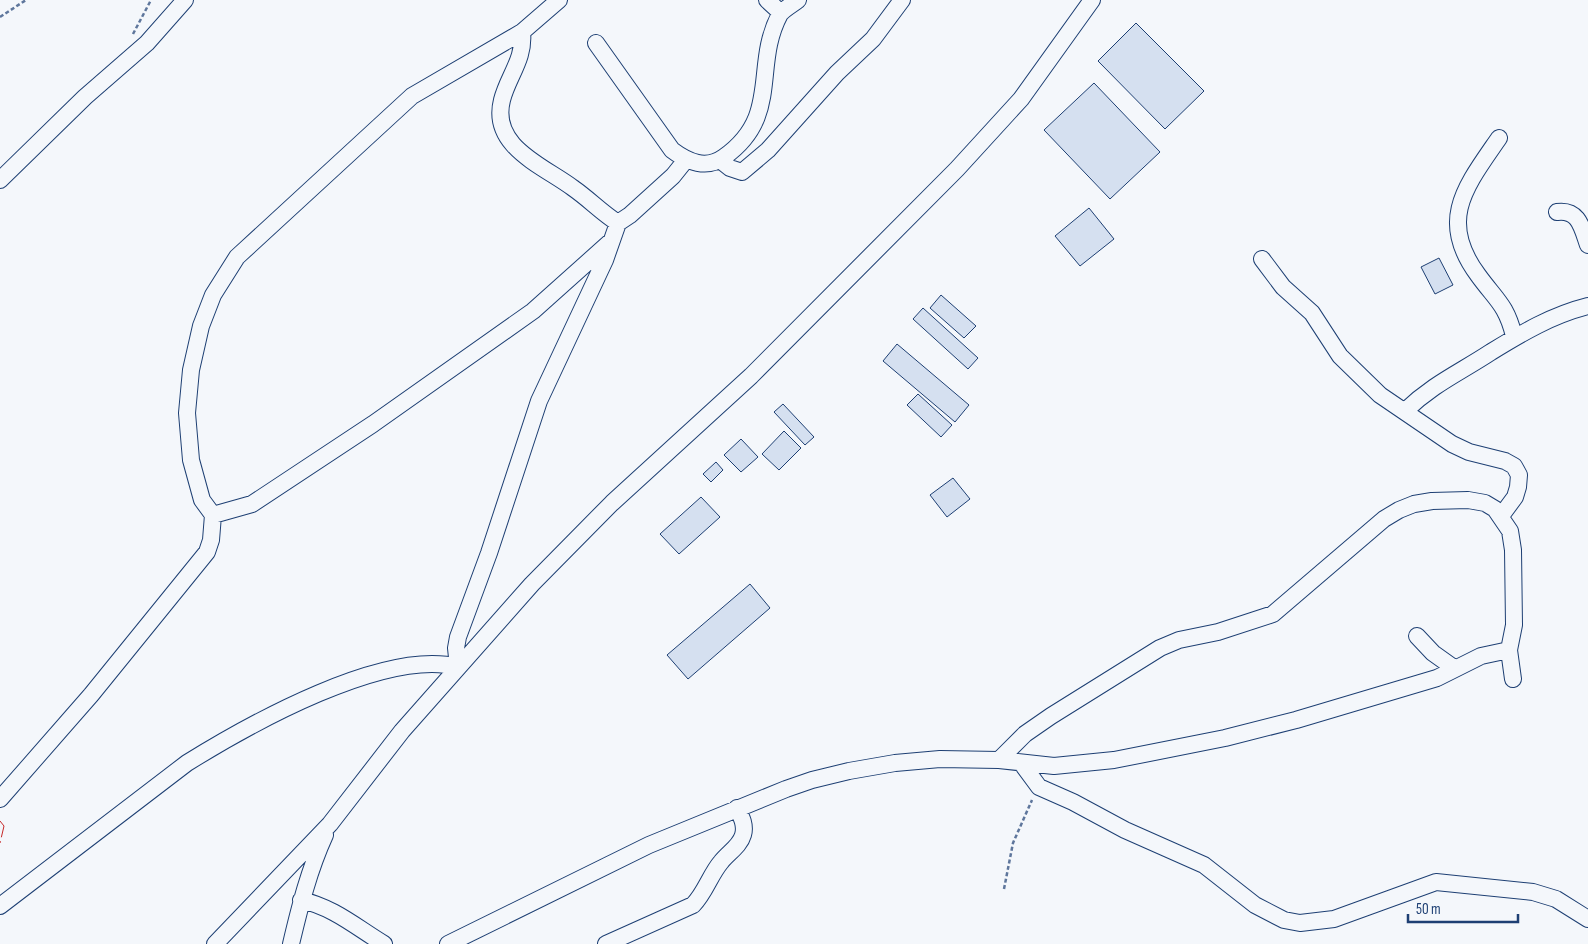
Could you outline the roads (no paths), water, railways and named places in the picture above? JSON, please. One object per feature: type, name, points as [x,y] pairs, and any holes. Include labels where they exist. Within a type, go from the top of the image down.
[{"type":"street","points":[[0,180],[85,97],[147,42],[185,0]]},
{"type":"street","points":[[0,799],[91,695],[207,552],[211,540],[213,515],[202,500],[191,460],[187,413],[191,370],[201,326],[213,295],[237,257],[412,96],[522,32],[559,0]]},
{"type":"street","points":[[767,0],[781,13]]},
{"type":"street","points":[[596,43],[662,139],[672,150],[685,161],[700,164],[720,160],[738,147],[752,131],[763,95],[771,38],[781,13],[798,0]]},
{"type":"street","points":[[720,160],[730,168],[742,172],[768,150],[837,73],[873,39],[902,0]]},
{"type":"street","points":[[215,944],[330,824],[402,731],[532,584],[612,503],[751,376],[957,169],[1021,99],[1092,0]]},
{"type":"street","points":[[522,32],[524,44],[521,56],[506,86],[501,102],[503,129],[510,142],[531,161],[575,188],[601,213],[618,223]]},
{"type":"street","points":[[1499,138],[1467,187],[1456,220],[1459,239],[1467,258],[1508,315],[1514,336]]},
{"type":"street","points":[[458,667],[456,648],[458,637],[489,552],[539,401],[601,268],[618,223],[630,215],[673,176],[685,161]]},
{"type":"street","points":[[1557,212],[1567,210],[1574,214],[1579,220],[1588,245]]},
{"type":"street","points":[[213,515],[252,504],[373,424],[533,311],[611,242]]},
{"type":"street","points":[[1262,259],[1283,287],[1312,313],[1340,356],[1352,370],[1380,395],[1452,444],[1470,452],[1505,461],[1514,466],[1519,475],[1518,487],[1515,497],[1501,516]]},
{"type":"street","points":[[1405,411],[1440,381],[1492,352],[1514,336],[1553,317],[1588,306]]},
{"type":"street","points":[[1000,760],[1025,734],[1038,724],[1160,648],[1179,640],[1218,632],[1273,614],[1384,519],[1414,504],[1432,501],[1468,500],[1485,504],[1501,516],[1510,531],[1513,550],[1514,625],[1509,650],[1513,679]]},
{"type":"street","points":[[1417,636],[1429,650],[1454,668]]},
{"type":"street","points":[[448,944],[649,845],[786,789],[850,771],[940,759],[1000,760],[1022,764],[1054,766],[1084,765],[1225,738],[1354,704],[1437,678],[1481,656],[1509,650]]},
{"type":"street","points":[[0,906],[187,763],[212,748],[324,692],[384,669],[421,663],[443,663],[458,667]]},
{"type":"street","points":[[1022,764],[1039,787],[1073,802],[1125,830],[1204,865],[1255,905],[1284,920],[1300,923],[1334,918],[1436,882],[1533,892],[1556,899],[1588,918]]},
{"type":"street","points":[[606,944],[693,905],[700,899],[720,863],[740,842],[744,833],[743,820],[737,808]]},
{"type":"street","points":[[291,944],[301,900],[314,861],[330,824]]},
{"type":"street","points":[[301,900],[319,904],[339,914],[384,944]]}]
